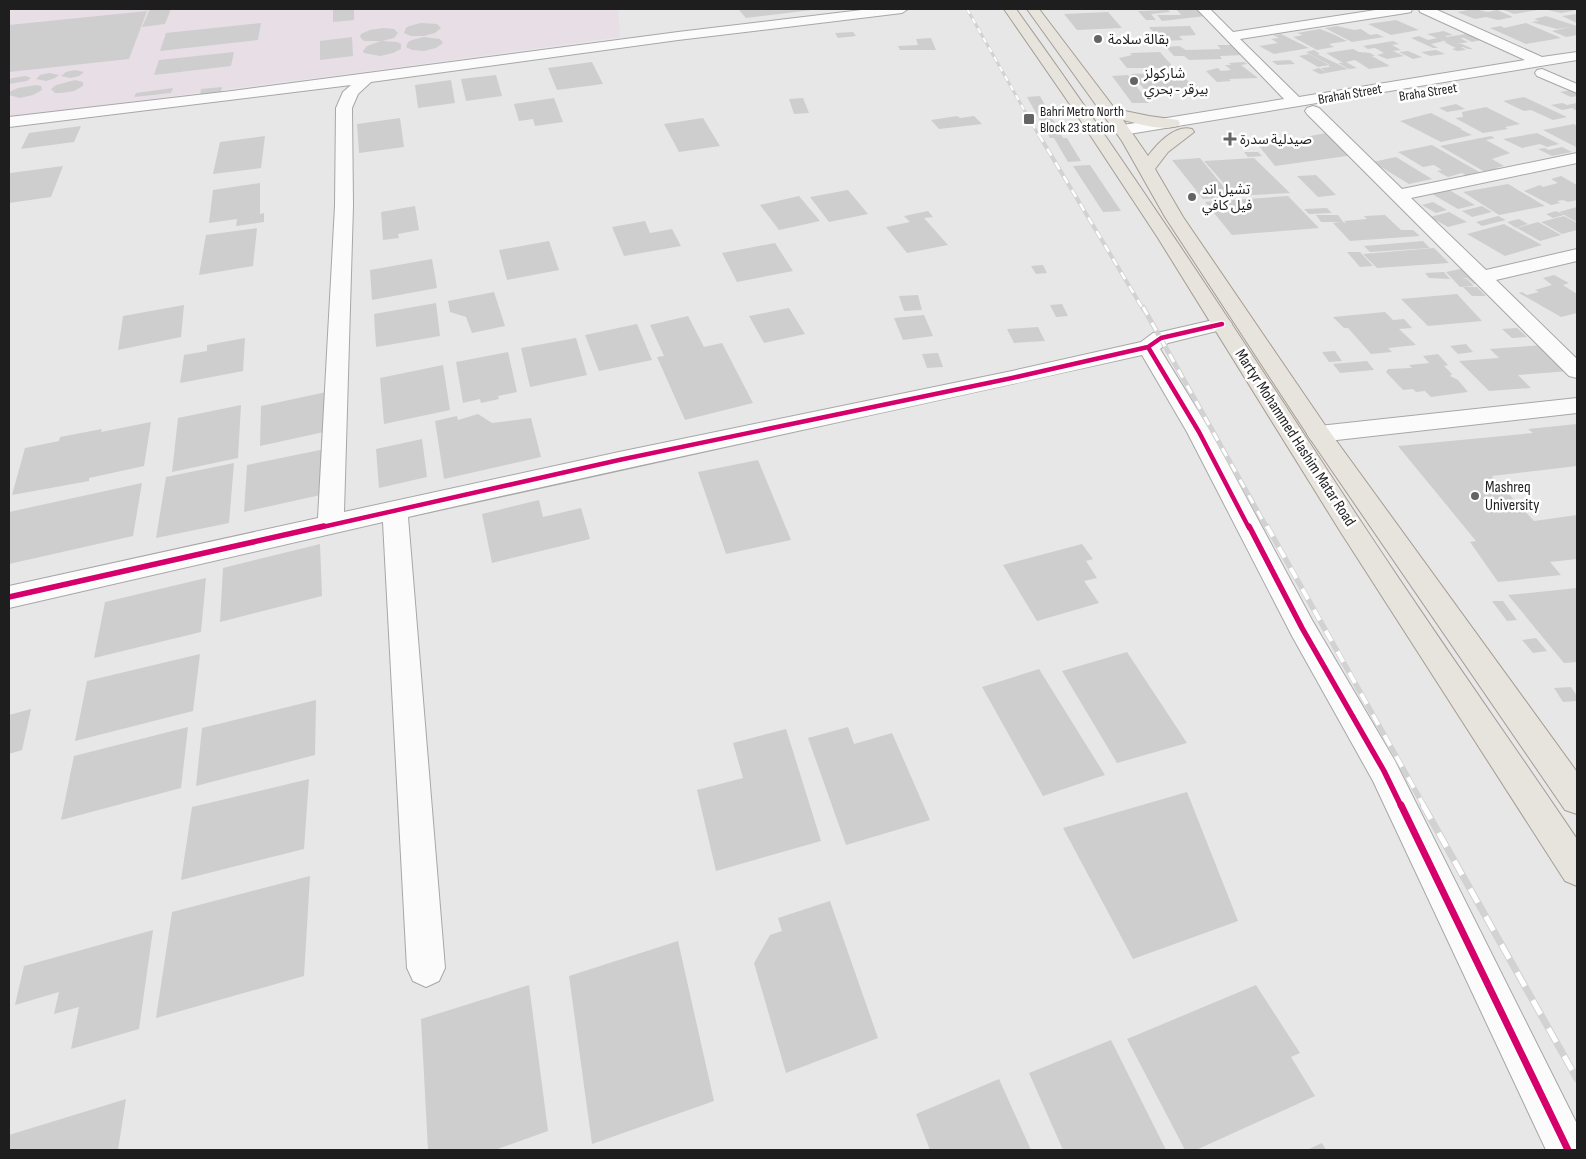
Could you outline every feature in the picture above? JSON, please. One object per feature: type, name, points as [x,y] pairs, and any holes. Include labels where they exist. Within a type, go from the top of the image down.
[{"type":"main road","name":"Martyr Mohammed Hashim Matar Road","points":[[1010,9],[1076,102],[1577,869]]},
{"type":"main road","name":"Martyr Mohammed Hashim Matar Road","points":[[1033,9],[1126,135],[1174,217],[1319,434],[1577,799]]},
{"type":"main road","points":[[1109,112],[1179,127],[1147,169]]},
{"type":"street","points":[[9,122],[178,103],[902,9]]},
{"type":"street","points":[[1203,9],[1399,195],[1577,371]]},
{"type":"street","points":[[1230,36],[1406,9]]},
{"type":"street","points":[[1426,9],[1542,67],[1577,89]]},
{"type":"street","points":[[1542,67],[1577,56]]},
{"type":"street","name":"Braha Street","points":[[1126,135],[1542,67],[1577,67]]},
{"type":"street","points":[[331,524],[344,206],[344,108],[351,92],[368,77]]},
{"type":"street","points":[[1399,195],[1577,158]]},
{"type":"street","points":[[1483,277],[1577,255]]},
{"type":"street","points":[[9,597],[619,460],[1012,378],[1148,347],[1161,338],[1222,324]]},
{"type":"street","points":[[1148,347],[1200,432],[1302,628],[1384,772],[1469,942],[1568,1150]]},
{"type":"street","points":[[1319,434],[1577,405]]},
{"type":"street","points":[[396,510],[426,968]]},
{"type":"shaded area","points":[[618,9],[620,37],[9,117],[9,10]]},
{"type":"building","points":[[150,9],[171,9],[165,24],[142,27]]},
{"type":"building","points":[[333,9],[354,9],[354,20],[333,22]]},
{"type":"building","points":[[1176,9],[1198,9],[1206,16],[1162,21],[1157,15],[1181,15]]},
{"type":"building","points":[[1474,9],[1488,12],[1497,10],[1513,17],[1498,20],[1486,17],[1475,19],[1457,12]]},
{"type":"building","points":[[1501,9],[1535,9],[1538,10],[1514,14]]},
{"type":"building","points":[[1543,9],[1577,9],[1577,10],[1561,13]]},
{"type":"building","points":[[739,10],[812,10],[746,18]]},
{"type":"building","points":[[1168,10],[1170,12],[1151,14],[1156,20],[1146,20],[1138,11]]},
{"type":"building","points":[[147,11],[129,59],[9,72],[9,25]]},
{"type":"building","points":[[1108,12],[1122,28],[1077,30],[1064,14]]},
{"type":"building","points":[[1577,14],[1577,23],[1562,16]]},
{"type":"building","points":[[1546,16],[1577,26],[1577,35],[1566,37],[1552,31],[1570,27],[1557,29],[1531,22],[1539,21],[1534,19]]},
{"type":"building","points":[[1396,20],[1419,30],[1391,35],[1368,24]]},
{"type":"building","points":[[261,23],[258,40],[160,51],[166,33]]},
{"type":"building","points":[[421,23],[437,24],[441,28],[435,33],[424,36],[411,36],[404,33],[409,26]]},
{"type":"building","points":[[1526,23],[1561,38],[1526,44],[1490,28],[1501,26],[1504,28]]},
{"type":"building","points":[[1190,26],[1196,35],[1179,36],[1183,40],[1163,41],[1150,32],[1153,32],[1149,27]]},
{"type":"building","points":[[1337,26],[1354,30],[1361,29],[1370,35],[1377,34],[1384,37],[1352,42],[1325,28]]},
{"type":"building","points":[[383,28],[394,29],[398,33],[394,38],[382,41],[397,42],[401,44],[401,49],[380,56],[364,53],[363,51],[367,46],[381,41],[364,41],[360,37],[361,34]]},
{"type":"building","points":[[1320,29],[1347,41],[1329,44],[1334,47],[1317,50],[1293,37],[1303,35],[1297,33]]},
{"type":"building","points":[[1444,31],[1453,35],[1445,36],[1447,37],[1466,34],[1463,32],[1470,31],[1481,40],[1472,42],[1460,38],[1468,42],[1457,44],[1473,49],[1461,47],[1466,50],[1457,51],[1452,49],[1456,48],[1444,42],[1447,42],[1427,34]]},
{"type":"building","points":[[853,32],[856,36],[838,38],[835,33]]},
{"type":"building","points":[[1281,34],[1309,48],[1274,54],[1259,46],[1278,43],[1271,39],[1279,38],[1273,35]]},
{"type":"building","points":[[1419,36],[1428,40],[1437,38],[1444,41],[1431,44],[1438,48],[1433,48],[1411,38]]},
{"type":"building","points":[[352,37],[353,56],[320,60],[320,41]]},
{"type":"building","points":[[424,37],[440,39],[443,43],[436,48],[424,51],[412,50],[406,47],[408,42]]},
{"type":"building","points":[[931,38],[936,50],[900,50],[898,46],[918,45],[916,39]]},
{"type":"building","points":[[1393,41],[1399,44],[1392,45],[1401,50],[1393,51],[1404,56],[1387,59],[1377,55],[1384,53],[1375,48],[1368,49],[1363,46]]},
{"type":"building","points":[[1217,45],[1233,45],[1244,55],[1220,56],[1222,59],[1189,60],[1184,56],[1174,56],[1166,47],[1179,46],[1186,50],[1221,49]]},
{"type":"building","points":[[1353,49],[1359,52],[1370,53],[1390,66],[1369,69],[1355,60],[1346,62],[1357,68],[1349,69],[1326,53]]},
{"type":"building","points":[[1314,50],[1320,54],[1317,54],[1348,69],[1320,74],[1312,70],[1319,68],[1326,72],[1321,68],[1330,67],[1328,65],[1330,65],[1306,52]]},
{"type":"building","points":[[1436,50],[1445,54],[1430,56],[1421,52]]},
{"type":"building","points":[[1408,51],[1422,57],[1413,59],[1399,52]]},
{"type":"building","points":[[234,52],[231,66],[154,75],[159,60]]},
{"type":"building","points":[[1160,52],[1174,68],[1127,68],[1119,58],[1132,55],[1130,53]]},
{"type":"building","points":[[1309,54],[1329,65],[1318,67],[1299,56]]},
{"type":"building","points":[[1290,60],[1295,64],[1277,65],[1272,61]]},
{"type":"building","points":[[592,62],[603,84],[557,90],[548,68]]},
{"type":"building","points":[[1244,62],[1247,64],[1241,65],[1258,78],[1229,79],[1231,81],[1217,82],[1206,71],[1218,68],[1221,71],[1231,70],[1225,65]]},
{"type":"building","points":[[75,70],[84,72],[79,76],[70,78],[61,76],[66,72]]},
{"type":"building","points":[[1180,72],[1194,88],[1145,90],[1131,74]]},
{"type":"building","points":[[49,73],[59,75],[46,81],[36,79],[40,75]]},
{"type":"building","points":[[496,75],[502,96],[466,101],[461,79]]},
{"type":"building","points":[[1128,75],[1149,103],[1132,103],[1112,76]]},
{"type":"building","points":[[26,76],[31,78],[27,81],[9,84],[9,80],[12,78]]},
{"type":"building","points":[[75,80],[83,82],[83,86],[74,91],[61,93],[55,93],[51,89],[56,85]]},
{"type":"building","points":[[451,80],[455,103],[418,108],[415,85]]},
{"type":"building","points":[[41,86],[42,90],[33,95],[20,98],[9,95],[9,92],[18,88]]},
{"type":"building","points":[[222,87],[221,92],[200,95],[201,89]]},
{"type":"building","points":[[173,88],[171,93],[134,97],[136,93]]},
{"type":"building","points":[[1571,90],[1577,93],[1577,96],[1571,97],[1560,92]]},
{"type":"building","points":[[1040,96],[1063,138],[1067,138],[1081,161],[1068,162],[1054,138],[1050,138],[1027,97]]},
{"type":"building","points":[[1524,97],[1567,117],[1553,120],[1531,110],[1524,111],[1503,101]]},
{"type":"building","points":[[554,98],[563,122],[535,126],[533,119],[519,121],[514,104]]},
{"type":"building","points":[[803,98],[809,113],[794,114],[789,99]]},
{"type":"building","points":[[1562,103],[1567,105],[1577,103],[1577,111],[1572,108],[1562,110],[1551,105]]},
{"type":"building","points":[[1456,104],[1465,109],[1447,112],[1439,108]]},
{"type":"building","points":[[1486,107],[1520,124],[1505,127],[1508,129],[1483,133],[1455,118],[1463,117],[1462,112]]},
{"type":"building","points":[[1431,113],[1472,135],[1441,142],[1400,121]]},
{"type":"building","points":[[957,116],[960,118],[974,116],[982,124],[939,129],[931,120]]},
{"type":"building","points":[[400,118],[404,147],[359,153],[357,124]]},
{"type":"building","points":[[703,118],[720,146],[679,152],[664,124]]},
{"type":"building","points":[[1574,124],[1577,126],[1576,147],[1543,130]]},
{"type":"building","points":[[81,126],[74,142],[21,149],[29,133]]},
{"type":"building","points":[[1326,133],[1354,155],[1275,166],[1259,146]]},
{"type":"building","points":[[1537,133],[1559,144],[1547,147],[1540,144],[1522,148],[1503,139]]},
{"type":"building","points":[[265,136],[261,168],[213,174],[220,142]]},
{"type":"building","points":[[1491,136],[1495,138],[1486,140],[1510,153],[1492,159],[1504,166],[1485,172],[1440,146]]},
{"type":"building","points":[[1432,145],[1481,173],[1467,176],[1462,173],[1448,177],[1437,171],[1442,170],[1434,165],[1423,167],[1398,152]]},
{"type":"building","points":[[1562,147],[1572,152],[1552,156],[1538,149],[1545,148],[1549,150]]},
{"type":"building","points":[[1244,152],[1258,152],[1262,156],[1248,157]]},
{"type":"building","points":[[1396,157],[1432,179],[1409,184],[1373,162]]},
{"type":"building","points":[[1200,158],[1232,197],[1203,199],[1172,160]]},
{"type":"building","points":[[1254,158],[1290,193],[1235,196],[1204,161]]},
{"type":"building","points":[[1090,165],[1121,211],[1103,212],[1073,166]]},
{"type":"building","points":[[63,166],[51,197],[9,203],[10,173]]},
{"type":"building","points":[[1316,175],[1336,195],[1318,197],[1297,176]]},
{"type":"building","points":[[1561,176],[1577,185],[1577,200],[1568,202],[1563,200],[1557,201],[1560,203],[1551,205],[1524,191],[1540,185],[1543,187],[1558,183],[1551,179]]},
{"type":"building","points":[[260,183],[260,214],[264,213],[264,222],[236,226],[237,219],[209,223],[213,190]]},
{"type":"building","points":[[1508,184],[1545,206],[1499,215],[1463,192]]},
{"type":"building","points":[[848,190],[868,214],[829,222],[810,197]]},
{"type":"building","points":[[1449,190],[1475,205],[1458,209],[1432,194]]},
{"type":"building","points":[[799,196],[820,221],[779,230],[760,205]]},
{"type":"building","points":[[1288,196],[1319,228],[1232,235],[1205,202]]},
{"type":"building","points":[[1433,202],[1447,210],[1436,213],[1422,205]]},
{"type":"building","points":[[415,206],[419,230],[398,234],[399,238],[383,240],[381,212]]},
{"type":"building","points":[[1482,206],[1492,212],[1472,217],[1462,211]]},
{"type":"building","points":[[1577,207],[1577,222],[1559,212]]},
{"type":"building","points":[[1327,208],[1332,213],[1309,214],[1304,209]]},
{"type":"building","points":[[928,211],[933,217],[924,218],[948,245],[907,253],[886,227],[910,222],[904,216]]},
{"type":"building","points":[[1556,211],[1564,215],[1553,218],[1546,214]]},
{"type":"building","points":[[1449,212],[1467,222],[1448,227],[1430,217]]},
{"type":"building","points":[[1316,215],[1338,215],[1344,223],[1346,223],[1344,221],[1367,219],[1364,216],[1385,215],[1401,230],[1413,230],[1420,236],[1350,241],[1333,223],[1341,222],[1321,222]]},
{"type":"building","points":[[1498,216],[1506,220],[1482,226],[1476,222]]},
{"type":"building","points":[[1564,216],[1577,223],[1577,230],[1562,234],[1541,222]]},
{"type":"building","points":[[1519,219],[1528,224],[1516,228],[1507,222]]},
{"type":"building","points":[[645,221],[650,233],[672,229],[681,246],[624,256],[612,227]]},
{"type":"building","points":[[1538,222],[1561,235],[1540,241],[1517,228]]},
{"type":"building","points":[[1504,224],[1542,245],[1505,256],[1467,234]]},
{"type":"building","points":[[257,228],[253,266],[199,275],[206,235]]},
{"type":"building","points":[[549,241],[559,270],[507,280],[499,250]]},
{"type":"building","points":[[1423,241],[1430,248],[1370,252],[1364,246]]},
{"type":"building","points":[[775,243],[793,271],[737,282],[722,253]]},
{"type":"building","points":[[1434,248],[1449,263],[1377,268],[1363,254]]},
{"type":"building","points":[[1347,252],[1360,252],[1373,266],[1360,267]]},
{"type":"building","points":[[432,259],[437,288],[372,300],[370,270]]},
{"type":"building","points":[[1043,265],[1047,273],[1036,274],[1031,266]]},
{"type":"building","points":[[1465,268],[1482,283],[1474,284],[1467,278],[1461,279],[1467,279],[1474,286],[1460,287],[1446,272]]},
{"type":"building","points":[[1444,272],[1450,279],[1429,278],[1425,273]]},
{"type":"building","points":[[1554,275],[1569,283],[1563,285],[1577,294],[1577,313],[1561,317],[1519,293],[1522,292],[1527,295],[1539,292],[1535,290],[1552,285],[1543,278]]},
{"type":"building","points":[[1463,287],[1477,287],[1486,296],[1472,296]]},
{"type":"building","points":[[494,292],[505,326],[472,333],[466,317],[450,312],[448,301]]},
{"type":"building","points":[[1457,294],[1482,321],[1428,326],[1401,299]]},
{"type":"building","points":[[918,295],[922,310],[904,311],[899,296]]},
{"type":"building","points":[[436,303],[440,336],[376,347],[374,314]]},
{"type":"building","points":[[1062,304],[1068,316],[1056,317],[1050,305]]},
{"type":"building","points":[[184,305],[181,337],[118,350],[123,316]]},
{"type":"building","points":[[789,308],[805,334],[764,343],[749,316]]},
{"type":"building","points":[[1385,312],[1393,320],[1404,319],[1412,328],[1399,329],[1416,345],[1388,348],[1392,352],[1371,354],[1348,328],[1344,328],[1333,317]]},
{"type":"building","points":[[924,315],[933,336],[903,340],[894,318]]},
{"type":"building","points":[[688,316],[704,347],[722,343],[753,403],[685,420],[657,357],[664,356],[650,325]]},
{"type":"building","points":[[637,324],[652,360],[599,371],[585,335]]},
{"type":"building","points":[[1038,327],[1045,341],[1014,343],[1007,329]]},
{"type":"building","points":[[1517,328],[1527,337],[1512,338],[1502,329]]},
{"type":"building","points":[[245,338],[243,371],[180,383],[184,355],[207,351],[207,345]]},
{"type":"building","points":[[576,338],[587,375],[530,387],[521,348]]},
{"type":"building","points":[[1466,344],[1473,352],[1458,354],[1450,346]]},
{"type":"building","points":[[1542,345],[1570,371],[1518,375],[1531,388],[1489,391],[1459,361],[1499,358],[1490,349]]},
{"type":"building","points":[[1335,351],[1342,361],[1329,362],[1322,352]]},
{"type":"building","points":[[508,352],[517,392],[498,396],[499,399],[481,403],[480,399],[463,403],[456,362]]},
{"type":"building","points":[[938,353],[943,367],[927,368],[922,354]]},
{"type":"building","points":[[1438,354],[1448,365],[1444,366],[1452,374],[1450,376],[1458,380],[1468,392],[1431,397],[1425,391],[1403,390],[1386,372],[1388,369],[1412,368],[1409,365],[1429,363],[1423,356]]},
{"type":"building","points":[[1367,361],[1374,370],[1340,373],[1333,364]]},
{"type":"building","points":[[443,365],[450,410],[384,424],[380,378]]},
{"type":"building","points":[[331,391],[333,430],[260,446],[261,406]]},
{"type":"building","points":[[241,405],[238,458],[172,472],[178,418]]},
{"type":"building","points":[[478,414],[492,423],[531,418],[541,457],[444,479],[435,421],[457,416],[458,420]]},
{"type":"building","points":[[151,422],[144,466],[89,478],[89,481],[12,495],[25,448],[59,441],[60,437],[102,429],[101,432]]},
{"type":"building","name":"Mashreq University","points":[[1577,424],[1577,466],[1492,476],[1534,521],[1577,515],[1577,559],[1550,562],[1561,575],[1498,582],[1470,542],[1476,541],[1398,446],[1533,433],[1528,429]]},
{"type":"building","points":[[422,439],[427,477],[379,488],[376,449]]},
{"type":"building","points":[[325,449],[325,494],[244,512],[247,465]]},
{"type":"building","points":[[758,460],[791,540],[726,554],[698,472]]},
{"type":"building","points":[[234,463],[229,523],[156,538],[166,477]]},
{"type":"building","points":[[142,483],[133,536],[9,564],[9,512]]},
{"type":"building","points":[[539,500],[543,517],[581,508],[590,539],[492,563],[482,514]]},
{"type":"building","points":[[320,544],[322,596],[220,622],[223,568]]},
{"type":"building","points":[[1082,544],[1093,559],[1086,561],[1097,578],[1084,581],[1099,603],[1037,621],[1003,565]]},
{"type":"building","points":[[206,578],[201,632],[94,658],[105,602]]},
{"type":"building","points":[[1577,588],[1577,662],[1564,663],[1508,595]]},
{"type":"building","points":[[1492,601],[1503,601],[1517,620],[1507,621]]},
{"type":"building","points":[[1536,638],[1547,651],[1533,653],[1522,640]]},
{"type":"building","points":[[1127,652],[1187,743],[1117,763],[1062,671]]},
{"type":"building","points":[[200,654],[193,711],[75,741],[87,681]]},
{"type":"building","points":[[1039,669],[1105,775],[1043,796],[982,687]]},
{"type":"building","points":[[1571,687],[1577,696],[1577,701],[1563,702],[1554,688]]},
{"type":"building","points":[[316,700],[315,755],[196,786],[202,728]]},
{"type":"building","points":[[31,709],[22,750],[9,754],[9,715]]},
{"type":"building","points":[[188,727],[181,788],[61,820],[74,756]]},
{"type":"building","points":[[848,727],[854,744],[892,733],[930,820],[846,845],[808,738]]},
{"type":"building","points":[[786,729],[821,841],[716,871],[697,790],[743,778],[733,743]]},
{"type":"building","points":[[309,779],[304,849],[181,880],[192,807]]},
{"type":"building","points":[[1187,792],[1238,921],[1133,959],[1063,828]]},
{"type":"building","points":[[310,876],[304,976],[156,1018],[172,912]]},
{"type":"building","points":[[830,901],[878,1038],[786,1073],[754,963],[770,935],[782,931],[778,918]]},
{"type":"building","points":[[153,930],[139,1029],[71,1049],[79,1007],[54,1014],[59,992],[15,1005],[24,966]]},
{"type":"building","points":[[678,941],[714,1101],[592,1144],[569,976]]},
{"type":"building","points":[[529,985],[548,1131],[495,1150],[428,1150],[421,1019]]},
{"type":"building","points":[[1256,985],[1300,1053],[1291,1057],[1315,1096],[1196,1150],[1185,1150],[1127,1039]]},
{"type":"building","points":[[1111,1040],[1166,1150],[1063,1150],[1029,1073]]},
{"type":"building","points":[[999,1079],[1031,1150],[930,1150],[916,1114]]},
{"type":"building","points":[[126,1099],[118,1150],[9,1150],[9,1135]]},
{"type":"building","points":[[1322,1143],[1326,1150],[1307,1150]]},
{"type":"railway","points":[[967,9],[1039,136]]},
{"type":"railway","points":[[1039,135],[1143,309]]},
{"type":"railway","points":[[1143,307],[1267,528]]},
{"type":"railway","points":[[1267,526],[1424,806]]},
{"type":"railway","points":[[1423,805],[1577,1079]]},
{"type":"cycle path","points":[[9,597],[619,460],[1012,378],[1148,347],[1161,338],[1222,324]]},
{"type":"cycle path","points":[[1148,347],[1199,432],[1302,628],[1384,771],[1568,1150]]},
{"type":"place","name":"بقالة سلامة","points":[[1098,39]]},
{"type":"place","name":"شاركولز بيرقر - بحري","points":[[1134,81]]},
{"type":"place","name":"Bahri Metro North Block 23 station","points":[[1029,119]]},
{"type":"place","name":"صيدلية سدرة","points":[[1230,139]]},
{"type":"place","name":"تشيل اند فيل كافي","points":[[1192,197]]},
{"type":"place","name":"Mashreq University","points":[[1475,496]]}]
